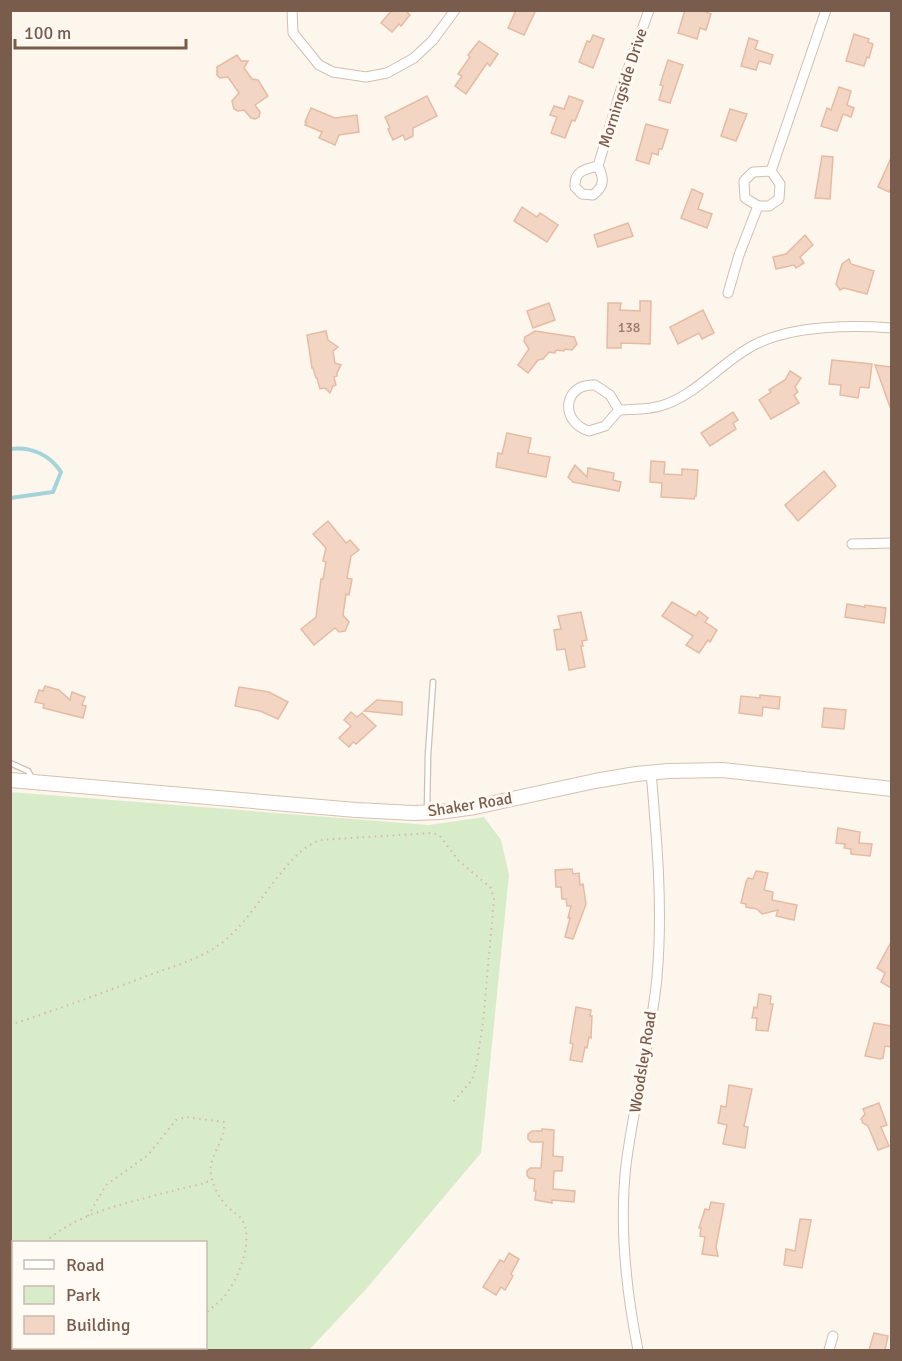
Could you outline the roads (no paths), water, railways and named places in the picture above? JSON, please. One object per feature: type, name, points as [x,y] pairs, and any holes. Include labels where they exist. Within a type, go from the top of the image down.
[{"type":"main road","name":"Shaker Road","points":[[10,780],[357,810],[427,813],[475,807],[569,786],[651,772],[723,770],[891,789]]},
{"type":"street","points":[[292,10],[293,33],[313,60],[333,72],[366,77],[387,73],[414,58],[433,40],[455,10]]},
{"type":"street","name":"Morningside Drive","points":[[598,166],[648,10]]},
{"type":"street","points":[[771,171],[826,10]]},
{"type":"street","points":[[771,171],[780,184],[779,199],[773,204],[758,206],[746,198],[744,181],[753,172],[771,171]]},
{"type":"street","points":[[728,293],[739,255],[758,206]]},
{"type":"street","points":[[619,410],[605,391],[591,385],[581,387],[574,393],[569,400],[568,410],[575,423],[589,431],[605,426],[619,410],[650,409],[673,401],[746,350],[765,340],[840,327],[891,328]]},
{"type":"street","points":[[852,544],[891,543]]},
{"type":"street","name":"Woodsley Road","points":[[638,1350],[628,1296],[623,1216],[626,1165],[655,989],[660,936],[660,875],[651,772]]},
{"type":"street","points":[[829,1350],[833,1336]]},
{"type":"lane","points":[[427,813],[433,682]]},
{"type":"lane","points":[[10,763],[28,771],[34,782]]},
{"type":"waterway","points":[[10,449],[32,450],[46,456],[61,472],[53,492],[10,498]]}]
